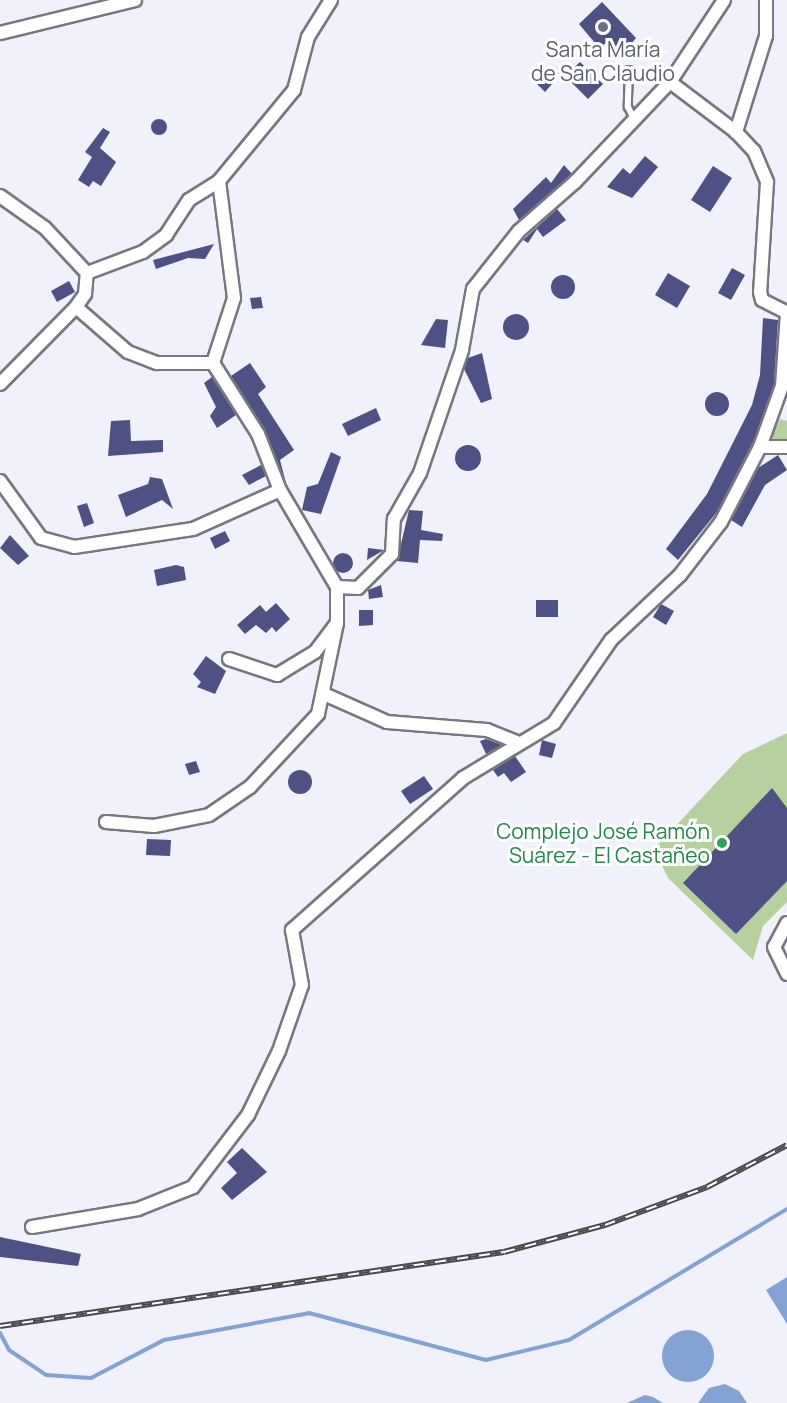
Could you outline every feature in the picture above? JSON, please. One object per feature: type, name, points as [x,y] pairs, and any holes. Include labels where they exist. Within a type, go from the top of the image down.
[{"type":"street","points":[[0,33],[135,0]]},
{"type":"street","points":[[87,273],[143,252],[166,234],[189,200],[219,181],[294,90],[308,38],[332,0]]},
{"type":"street","points":[[337,586],[358,588],[392,554],[394,519],[420,473],[462,350],[473,290],[519,231],[670,82],[724,0]]},
{"type":"street","points":[[736,132],[766,36],[766,0]]},
{"type":"street","points":[[32,1227],[138,1209],[193,1186],[248,1115],[279,1051],[302,985],[292,930],[463,778],[517,742],[554,723],[611,640],[680,575],[722,522],[760,447],[784,386],[787,314],[762,300],[760,292],[767,182],[754,151],[736,132],[670,82]]},
{"type":"street","points":[[213,363],[234,298],[219,181]]},
{"type":"street","points":[[0,196],[45,228],[87,273],[85,294],[76,307],[0,384]]},
{"type":"street","points":[[76,307],[128,352],[157,363],[213,363]]},
{"type":"street","points":[[106,822],[154,826],[209,815],[250,787],[318,714],[324,694],[338,623],[337,586],[280,489],[258,434],[213,363]]},
{"type":"street","points":[[760,447],[787,447]]},
{"type":"street","points":[[0,481],[42,538],[74,547],[193,529],[280,489]]},
{"type":"street","points":[[229,659],[277,675],[315,652],[338,623]]},
{"type":"street","points":[[324,694],[387,722],[487,730],[517,742]]},
{"type":"street","points":[[787,922],[774,947],[787,974]]},
{"type":"lane","points":[[629,70],[628,107],[634,119]]},
{"type":"green space","points":[[780,419],[787,421],[787,443],[775,444],[772,435]]},
{"type":"green space","name":"Complejo José Ramón Suárez - El Castañeo","points":[[787,733],[787,902],[763,926],[753,960],[668,878],[654,849],[743,754]]},
{"type":"water","points":[[787,1277],[787,1324],[766,1290]]},
{"type":"water","points":[[688,1330],[698,1332],[706,1338],[712,1346],[714,1356],[712,1366],[706,1374],[698,1380],[688,1382],[678,1380],[670,1374],[664,1366],[662,1356],[664,1346],[670,1338],[678,1332]]},
{"type":"water","points":[[725,1384],[739,1391],[747,1403],[698,1403],[709,1388]]},
{"type":"water","points":[[645,1395],[663,1403],[627,1403]]},
{"type":"building","name":"Santa María de San Claudio","points":[[602,2],[636,38],[621,56],[607,42],[601,47],[595,43],[579,24]]},
{"type":"building","points":[[580,62],[603,84],[588,99],[565,76]]},
{"type":"building","points":[[552,68],[560,75],[545,92],[537,84]]},
{"type":"building","points":[[159,119],[167,127],[159,135],[151,127]]},
{"type":"building","points":[[103,128],[110,132],[100,148],[116,162],[101,186],[93,181],[89,187],[78,180],[92,157],[85,152]]},
{"type":"building","points":[[645,156],[658,167],[632,198],[607,187],[623,168],[630,174]]},
{"type":"building","points":[[564,165],[572,174],[519,220],[513,209],[546,177],[551,183]]},
{"type":"building","points":[[713,166],[732,178],[710,212],[691,200]]},
{"type":"building","points":[[557,209],[566,220],[543,237],[537,229],[528,243],[523,240]]},
{"type":"building","points":[[214,244],[205,259],[188,258],[156,269],[153,260]]},
{"type":"building","points":[[732,268],[745,275],[731,300],[718,293]]},
{"type":"building","points":[[668,273],[690,286],[677,308],[655,295]]},
{"type":"building","points":[[558,275],[568,275],[575,282],[575,292],[568,299],[558,299],[551,292],[551,282]]},
{"type":"building","points":[[69,281],[75,292],[57,302],[51,291]]},
{"type":"building","points":[[261,297],[263,308],[252,309],[250,298]]},
{"type":"building","points":[[516,314],[525,318],[529,327],[525,336],[516,340],[507,336],[503,327],[507,318]]},
{"type":"building","points":[[763,318],[778,320],[774,384],[754,440],[717,512],[678,560],[666,549],[707,494],[752,405],[760,375]]},
{"type":"building","points":[[436,319],[448,320],[445,348],[421,345]]},
{"type":"building","points":[[482,353],[492,399],[481,403],[464,369],[468,358]]},
{"type":"building","points":[[250,363],[266,387],[258,394],[294,450],[280,460],[286,483],[265,430],[231,376]]},
{"type":"building","points":[[212,377],[236,415],[217,428],[210,416],[216,407],[204,383]]},
{"type":"building","points":[[717,392],[726,395],[729,404],[726,413],[717,416],[708,413],[705,404],[708,395]]},
{"type":"building","points":[[376,408],[381,420],[348,436],[342,424]]},
{"type":"building","points":[[130,420],[131,441],[163,440],[163,452],[108,456],[111,421]]},
{"type":"building","points":[[468,445],[477,449],[481,458],[477,467],[468,471],[459,467],[455,458],[459,449]]},
{"type":"building","points":[[331,452],[341,457],[321,514],[302,510],[307,487],[318,484]]},
{"type":"building","points":[[778,455],[787,470],[765,485],[742,527],[731,520],[758,468]]},
{"type":"building","points":[[261,465],[266,476],[249,485],[242,475]]},
{"type":"building","points":[[150,477],[162,479],[173,509],[162,500],[126,517],[118,495],[148,484]]},
{"type":"building","points":[[87,503],[94,523],[84,527],[77,506]]},
{"type":"building","points":[[409,510],[423,511],[421,530],[443,534],[442,541],[420,540],[418,563],[397,561]]},
{"type":"building","points":[[225,531],[230,541],[215,549],[210,538]]},
{"type":"building","points":[[10,535],[29,556],[18,565],[0,548]]},
{"type":"building","points":[[368,548],[384,550],[367,560]]},
{"type":"building","points":[[343,553],[350,556],[353,563],[350,570],[343,573],[336,570],[333,563],[336,556]]},
{"type":"building","points":[[176,565],[184,567],[186,580],[157,586],[154,570]]},
{"type":"building","points":[[381,585],[383,597],[369,599],[368,590]]},
{"type":"building","points":[[536,600],[558,600],[558,617],[536,617]]},
{"type":"building","points":[[276,603],[290,619],[276,632],[272,627],[266,633],[256,625],[245,634],[237,625],[260,605],[266,612]]},
{"type":"building","points":[[661,604],[674,611],[666,625],[653,617]]},
{"type":"building","points":[[359,610],[373,610],[373,625],[359,626]]},
{"type":"building","points":[[206,656],[226,671],[215,694],[197,687],[201,682],[193,674]]},
{"type":"building","points":[[486,739],[502,745],[486,754],[480,741]]},
{"type":"building","points":[[542,740],[556,744],[552,758],[539,755]]},
{"type":"building","points":[[515,756],[526,772],[511,782],[504,773],[498,777],[493,770]]},
{"type":"building","points":[[196,761],[200,772],[189,775],[185,764]]},
{"type":"building","points":[[300,770],[308,774],[312,782],[308,790],[300,794],[292,790],[288,782],[292,774]]},
{"type":"building","points":[[424,776],[433,789],[410,804],[401,791]]},
{"type":"building","points":[[772,788],[787,808],[787,881],[736,934],[683,883]]},
{"type":"building","points":[[147,839],[171,840],[170,856],[146,855]]},
{"type":"building","points":[[242,1148],[267,1172],[232,1200],[221,1188],[237,1173],[227,1162]]},
{"type":"building","points":[[0,1237],[81,1254],[78,1266],[0,1257]]},
{"type":"waterway","points":[[0,1333],[9,1350],[46,1375],[91,1378],[164,1340],[309,1313],[486,1360],[569,1340],[787,1209]]},
{"type":"railway","points":[[0,1326],[504,1252],[605,1225],[707,1187],[787,1145]]},
{"type":"place","name":"Santa María de San Claudio","points":[[603,27]]},
{"type":"place","name":"Complejo José Ramón Suárez - El Castañeo","points":[[722,843]]}]
